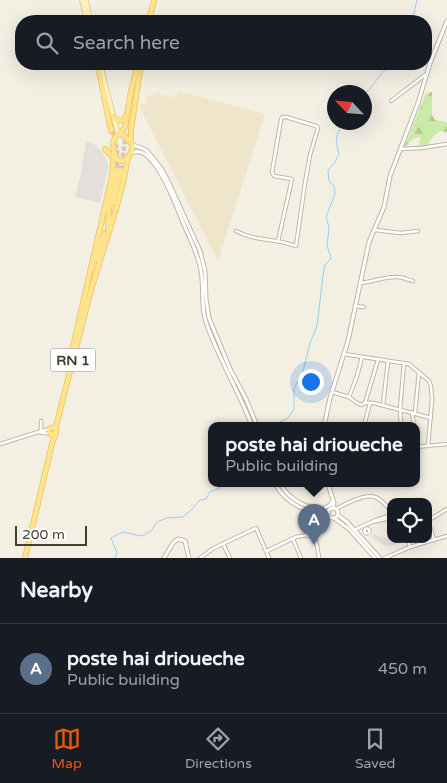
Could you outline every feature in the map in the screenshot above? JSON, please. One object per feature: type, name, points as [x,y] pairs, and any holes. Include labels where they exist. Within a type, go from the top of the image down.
[{"type":"main road","points":[[84,0],[87,15]]},
{"type":"main road","points":[[151,15],[155,0]]},
{"type":"main road","points":[[99,70],[115,133]]},
{"type":"main road","points":[[101,70],[115,133]]},
{"type":"main road","points":[[102,70],[115,133],[113,141],[114,159],[105,234]]},
{"type":"main road","points":[[115,133],[125,127],[131,91],[138,70]]},
{"type":"main road","points":[[114,153],[116,158],[125,160],[132,149],[131,130],[139,70]]},
{"type":"main road","points":[[127,134],[139,70]]},
{"type":"main road","points":[[112,116],[116,120],[120,120],[127,115]]},
{"type":"main road","points":[[115,133],[124,136],[132,144]]},
{"type":"main road","points":[[105,149],[114,159]]},
{"type":"main road","name":"RN 1","points":[[24,558],[52,444],[51,431],[88,290],[123,184],[129,155]]},
{"type":"main road","points":[[105,234],[107,213],[119,170]]},
{"type":"main road","points":[[105,234],[119,170]]},
{"type":"main road","points":[[112,209],[119,170]]},
{"type":"main road","name":"RN 1","points":[[88,290],[105,234]]},
{"type":"street","points":[[432,58],[447,22]]},
{"type":"street","points":[[325,422],[344,354],[369,242],[384,207],[390,176],[418,103],[428,70]]},
{"type":"street","points":[[391,101],[427,74]]},
{"type":"street","points":[[236,231],[255,238],[296,246],[310,155],[318,128],[286,117],[282,117],[281,120],[272,172],[274,176],[292,179],[278,241]]},
{"type":"street","points":[[132,144],[148,152],[170,183],[200,251],[206,271],[206,299],[209,318],[229,373],[246,399],[255,422]]},
{"type":"street","points":[[400,149],[447,144]]},
{"type":"street","points":[[129,155],[136,151],[144,153],[151,160],[174,202],[198,258],[202,277],[204,315],[250,422]]},
{"type":"street","points":[[375,230],[402,233],[418,231]]},
{"type":"street","points":[[360,283],[391,277],[413,281]]},
{"type":"street","points":[[355,306],[364,307]]},
{"type":"street","points":[[344,354],[409,364],[428,381],[431,386],[432,400],[428,446]]},
{"type":"street","points":[[349,397],[362,357]]},
{"type":"street","points":[[366,403],[378,360]]},
{"type":"street","points":[[383,405],[388,361]]},
{"type":"street","points":[[401,422],[404,363]]},
{"type":"street","points":[[414,422],[413,412],[419,372]]},
{"type":"street","points":[[332,392],[349,397],[361,405],[374,403],[431,418]]},
{"type":"street","points":[[365,422],[370,403]]},
{"type":"street","points":[[40,432],[41,421]]},
{"type":"street","points":[[0,444],[40,432],[51,431]]},
{"type":"street","points":[[420,447],[447,444]]},
{"type":"street","points":[[281,487],[296,501],[328,512],[380,558]]},
{"type":"street","points":[[281,487],[288,500],[300,508],[332,517],[338,515]]},
{"type":"street","points":[[329,487],[333,497],[334,509],[338,511],[338,515],[380,558]]},
{"type":"street","points":[[328,512],[368,496],[378,498],[387,506]]},
{"type":"street","points":[[320,510],[330,505],[333,497]]},
{"type":"street","points":[[432,517],[447,509]]},
{"type":"street","points":[[354,530],[371,522],[387,518]]},
{"type":"street","points":[[362,526],[365,530],[368,528],[373,535]]},
{"type":"street","points":[[200,558],[207,552],[256,528],[269,558]]},
{"type":"street","points":[[432,533],[434,540]]},
{"type":"street","points":[[266,552],[306,535],[314,538],[318,545],[319,558]]},
{"type":"street","points":[[380,558],[447,536]]},
{"type":"street","points":[[164,558],[173,543],[178,539],[185,541],[189,558]]},
{"type":"street","points":[[294,539],[301,558]]},
{"type":"street","points":[[409,543],[410,547]]},
{"type":"street","points":[[223,544],[230,558]]},
{"type":"shaded area","points":[[159,91],[161,95],[176,97],[178,91],[265,114],[218,261],[139,106],[147,102],[145,98]]},
{"type":"shaded area","points":[[86,141],[94,144],[103,153],[109,165],[100,203],[75,197]]},
{"type":"shaded area","points":[[374,534],[387,538],[387,543],[400,543],[385,546],[372,536]]},
{"type":"green space","points":[[432,92],[432,115],[435,120],[447,122],[447,132],[440,131],[427,146],[419,146],[420,137],[413,139],[404,148],[426,93]]},
{"type":"waterway","points":[[414,15],[417,0]]},
{"type":"waterway","points":[[372,85],[385,70]]},
{"type":"waterway","points":[[280,422],[287,419],[294,409],[294,389],[303,371],[310,343],[317,326],[325,265],[331,257],[327,246],[329,227],[326,217],[335,194],[334,186],[329,181],[328,170],[339,154],[337,137],[340,130]]},
{"type":"waterway","points":[[115,558],[117,553],[111,538],[123,532],[142,536],[151,531],[157,522],[166,518],[183,517],[200,500],[206,499],[210,492],[220,487]]},
{"type":"tunnel","points":[[113,131],[117,150],[117,170]]},
{"type":"tunnel","points":[[121,170],[126,134]]},
{"type":"tunnel","points":[[106,234],[113,209]]},
{"type":"place","name":"poste hai drioueche","points":[[314,545]]}]
